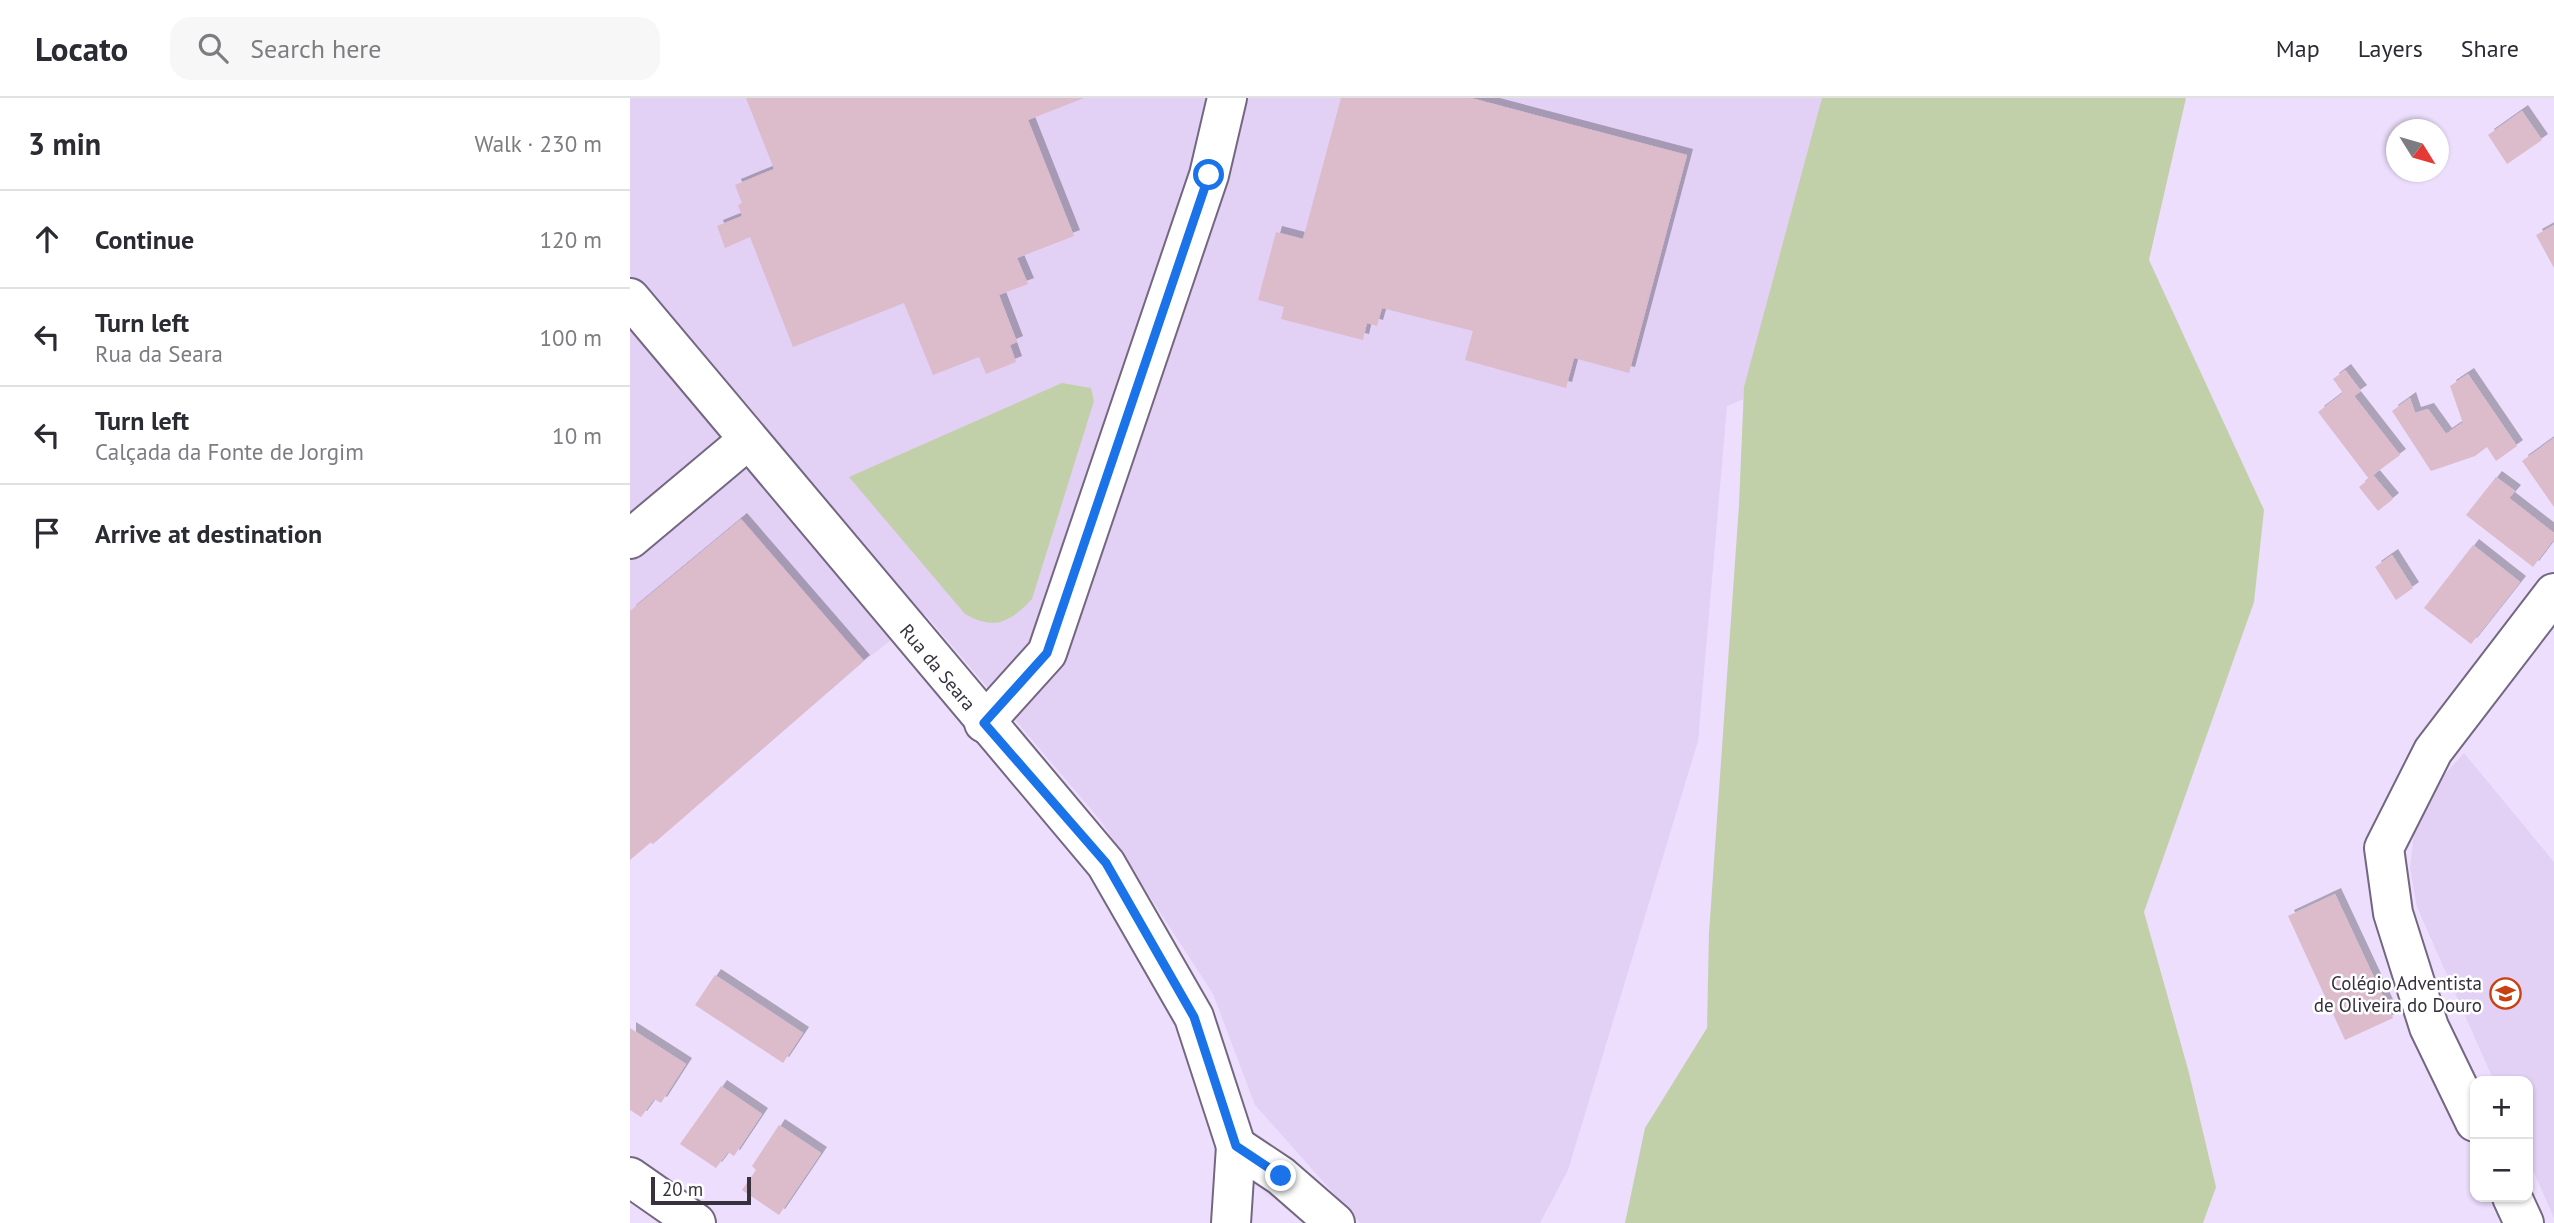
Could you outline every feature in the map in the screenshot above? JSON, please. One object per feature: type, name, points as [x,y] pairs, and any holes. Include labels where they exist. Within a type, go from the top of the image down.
[{"type":"street","points":[[984,723],[1047,653],[1209,175],[1227,98]]},
{"type":"street","name":"Rua da Seara","points":[[630,298],[984,723],[1106,863],[1194,1017],[1236,1146],[1231,1223]]},
{"type":"street","points":[[630,539],[748,440]]},
{"type":"street","points":[[2470,1112],[2429,1027],[2393,913],[2384,848],[2433,751],[2554,593]]},
{"type":"street","points":[[1236,1146],[1281,1176],[1335,1223]]},
{"type":"street","points":[[630,1177],[696,1223]]},
{"type":"street","points":[[2514,1202],[2524,1223]]},
{"type":"shaded area","points":[[630,98],[1830,98],[1876,344],[1727,406],[1698,741],[1568,1170],[1540,1223],[1360,1223],[1255,1105],[1213,994],[1101,821],[925,614],[864,661],[653,844],[650,843],[630,860]]},
{"type":"shaded area","name":"Colégio Adventista de Oliveira do Douro","points":[[2464,753],[2554,862],[2554,1218],[2533,1170],[2533,1076],[2492,1076],[2417,907],[2410,868],[2415,824],[2438,782]]},
{"type":"green space","points":[[1822,98],[2186,98],[2149,260],[2264,510],[2254,602],[2144,912],[2189,1073],[2216,1187],[2203,1223],[1625,1223],[1645,1128],[1707,1028],[1709,933],[1739,505],[1744,387]]},
{"type":"green space","points":[[1062,383],[1091,388],[1094,401],[1032,599],[1002,622],[976,619],[965,614],[849,477]]},
{"type":"building","points":[[746,98],[1084,98],[1028,120],[1074,236],[1017,258],[1028,284],[999,295],[1017,342],[1010,345],[1016,362],[986,374],[979,357],[933,375],[904,303],[793,347],[750,237],[725,248],[717,226],[742,216],[738,205],[742,203],[735,185],[774,169]]},
{"type":"building","points":[[1341,98],[1471,98],[1687,155],[1629,373],[1574,358],[1566,388],[1465,360],[1473,331],[1382,308],[1377,326],[1367,323],[1363,340],[1281,319],[1284,307],[1258,300],[1276,232],[1303,239]]},
{"type":"building","points":[[2522,111],[2542,140],[2507,164],[2488,135]]},
{"type":"building","points":[[2554,225],[2554,268],[2536,235]]},
{"type":"building","points":[[2345,370],[2361,391],[2354,396],[2400,455],[2373,475],[2393,499],[2378,511],[2359,487],[2369,479],[2318,412],[2343,393],[2333,379]]},
{"type":"building","points":[[2468,374],[2517,446],[2496,461],[2487,447],[2475,456],[2431,471],[2392,411],[2410,398],[2415,413],[2428,409],[2446,434],[2462,423],[2464,426],[2450,386]]},
{"type":"building","points":[[2554,438],[2554,507],[2522,461]]},
{"type":"building","points":[[2496,477],[2515,491],[2509,498],[2554,533],[2554,539],[2533,567],[2466,515]]},
{"type":"building","points":[[741,519],[864,661],[653,844],[651,842],[630,860],[630,611]]},
{"type":"building","points":[[2473,545],[2520,582],[2471,644],[2424,608]]},
{"type":"building","points":[[2392,555],[2413,588],[2396,600],[2375,567]]},
{"type":"building","points":[[2335,894],[2393,1018],[2345,1040],[2288,916]]},
{"type":"building","points":[[715,975],[803,1033],[783,1063],[695,1005]]},
{"type":"building","points":[[630,1028],[686,1064],[661,1103],[654,1099],[641,1117],[630,1110]]},
{"type":"building","points":[[721,1086],[762,1114],[734,1156],[728,1152],[716,1168],[680,1144]]},
{"type":"building","points":[[779,1125],[821,1153],[779,1215],[742,1190],[756,1170],[752,1166]]},
{"type":"place","name":"Colégio Adventista de Oliveira do Douro","points":[[2505,994]]},
{"type":"route","points":[[1209,175],[1047,653],[984,723],[1106,863],[1194,1017],[1236,1146],[1281,1176]]}]
